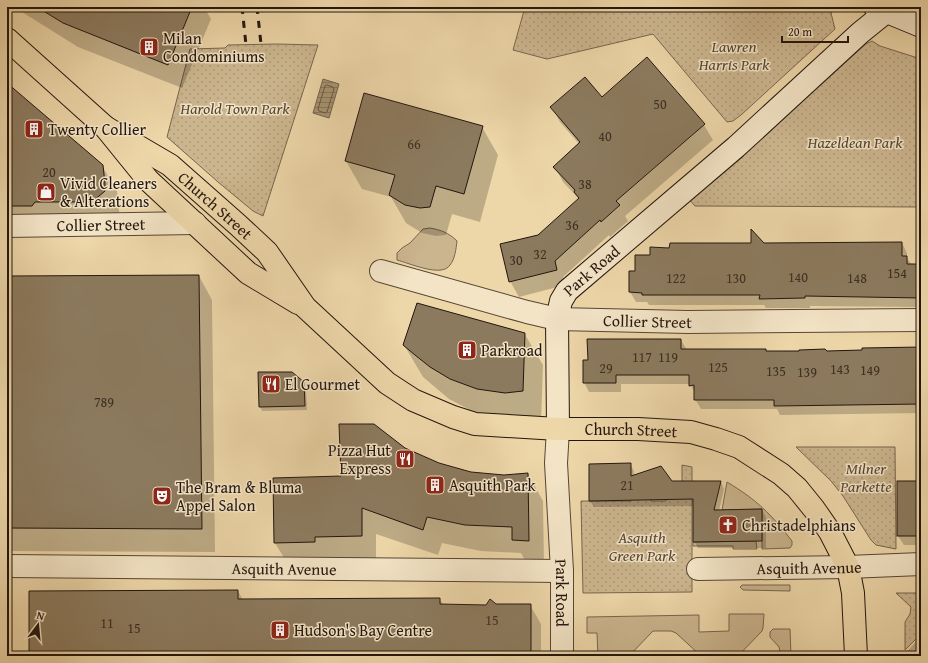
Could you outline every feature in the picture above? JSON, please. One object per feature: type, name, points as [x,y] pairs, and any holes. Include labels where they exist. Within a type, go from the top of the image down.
[{"type":"main road","name":"Church Street","points":[[7,39],[105,127],[148,180],[248,273],[305,307],[387,383],[413,400],[453,418],[475,424],[558,429],[638,429],[691,432],[739,447],[781,474],[797,488],[814,509],[830,532],[848,567],[853,600],[856,656]]},
{"type":"main road","name":"Church Street","points":[[105,127],[170,165],[238,225],[267,252],[305,307]]},
{"type":"street","points":[[884,8],[921,26]]},
{"type":"street","name":"Park Road","points":[[562,656],[562,571],[556,463],[558,429],[557,320],[561,301],[574,283],[736,147],[854,39],[884,8]]},
{"type":"street","name":"Collier Street","points":[[7,226],[195,223]]},
{"type":"street","name":"Collier Street","points":[[380,271],[557,320],[688,322],[921,320]]},
{"type":"street","name":"Asquith Avenue","points":[[698,569],[848,567],[921,564]]},
{"type":"street","name":"Asquith Avenue","points":[[7,566],[562,571]]},
{"type":"green space","name":"Lawren Harris Park","points":[[525,7],[834,7],[835,8],[831,13],[835,29],[741,115],[733,121],[727,122],[653,34],[547,59],[513,50]]},
{"type":"green space","name":"Hazeldean Park","points":[[872,41],[880,46],[921,59],[921,207],[695,206],[689,199],[717,178],[866,44]]},
{"type":"green space","name":"Harold Town Park","points":[[228,45],[318,45],[263,216],[253,211],[167,137],[190,49],[225,48]]},
{"type":"green space","points":[[430,228],[445,232],[457,241],[456,251],[452,263],[446,269],[433,270],[397,260],[397,253],[402,248],[410,243],[423,229]]},
{"type":"green space","name":"Milner Parkette","points":[[796,447],[895,447],[896,549],[876,545],[871,540],[843,496],[831,481]]},
{"type":"green space","name":"Asquith Green Park","points":[[682,465],[692,467],[692,592],[583,593],[581,501],[631,501],[631,496],[651,498],[651,501],[666,501],[668,487],[682,482]]},
{"type":"green space","points":[[727,482],[755,501],[770,515],[792,541],[790,548],[762,549],[762,509],[722,510]]},
{"type":"green space","points":[[756,541],[757,549],[733,549],[733,546],[693,546],[693,542]]},
{"type":"green space","points":[[742,585],[790,585],[790,591],[743,590],[740,587]]},
{"type":"green space","points":[[896,593],[921,594],[921,634],[905,650],[905,622],[910,614],[911,607]]},
{"type":"green space","points":[[729,614],[764,614],[762,631],[738,656],[701,656],[676,633],[671,631],[653,631],[629,656],[598,656],[597,633],[587,633],[587,617],[699,615],[699,632],[729,631]]},
{"type":"green space","points":[[773,629],[790,629],[791,656],[781,656],[779,647],[770,637],[770,632]]},
{"type":"water","points":[[323,79],[339,84],[329,118],[313,113]]},
{"type":"building","name":"Milan Condominiums","points":[[37,7],[192,7],[168,65],[63,23]]},
{"type":"building","points":[[647,57],[705,124],[616,201],[620,205],[601,222],[600,220],[555,261],[557,270],[509,282],[500,244],[538,235],[579,198],[574,192],[575,190],[553,167],[580,142],[550,107],[585,77],[602,97]]},
{"type":"building","name":"Twenty Collier","points":[[7,83],[103,165],[105,191],[92,202],[35,202],[32,206],[7,206]]},
{"type":"building","points":[[364,93],[483,126],[464,194],[436,186],[430,207],[420,208],[405,205],[389,195],[395,175],[345,161]]},
{"type":"building","points":[[751,229],[764,243],[902,242],[902,256],[907,256],[907,264],[921,264],[921,298],[805,296],[805,298],[759,299],[760,295],[642,295],[642,293],[629,292],[629,271],[635,271],[635,255],[650,255],[650,247],[669,248],[670,243],[751,243]]},
{"type":"building","points":[[199,275],[202,529],[7,528],[7,276]]},
{"type":"building","name":"Parkroad","points":[[417,303],[525,333],[523,391],[505,393],[477,389],[450,379],[430,367],[415,355],[403,345]]},
{"type":"building","points":[[587,339],[681,339],[681,349],[766,349],[766,351],[799,351],[825,349],[827,351],[862,350],[862,348],[921,347],[921,404],[774,406],[774,400],[694,400],[694,385],[689,386],[689,375],[616,375],[616,383],[583,383],[583,360],[588,360]]},
{"type":"building","points":[[258,372],[292,372],[304,382],[305,406],[259,407]]},
{"type":"building","name":"Asquith Park","points":[[339,424],[374,424],[405,448],[439,463],[471,472],[504,475],[528,473],[529,541],[512,540],[512,527],[465,525],[427,517],[423,530],[362,508],[362,536],[315,537],[315,542],[274,543],[273,478],[341,476]]},
{"type":"building","points":[[631,463],[631,476],[661,466],[672,481],[721,481],[714,510],[762,509],[762,541],[693,542],[693,499],[589,501],[589,464]]},
{"type":"building","points":[[897,481],[921,481],[921,536],[897,536]]},
{"type":"building","name":"Hudson's Bay Centre","points":[[238,590],[238,599],[440,598],[440,604],[486,605],[490,599],[496,604],[531,604],[531,656],[29,656],[29,591]]},
{"type":"railway","points":[[242,7],[246,45]]},
{"type":"railway","points":[[257,7],[261,44]]},
{"type":"place","name":"Milan Condominiums","points":[[149,47]]},
{"type":"place","name":"Twenty Collier","points":[[34,129]]},
{"type":"place","name":"Vivid Cleaners & Alterations","points":[[46,192]]},
{"type":"place","name":"Parkroad","points":[[467,350]]},
{"type":"place","name":"El Gourmet","points":[[271,384]]},
{"type":"place","name":"Pizza Hut Express","points":[[405,459]]},
{"type":"place","name":"Asquith Park","points":[[435,485]]},
{"type":"place","name":"The Bram & Bluma Appel Salon","points":[[162,496]]},
{"type":"place","name":"Christadelphians","points":[[728,525]]},
{"type":"place","name":"Hudson's Bay Centre","points":[[280,630]]}]
